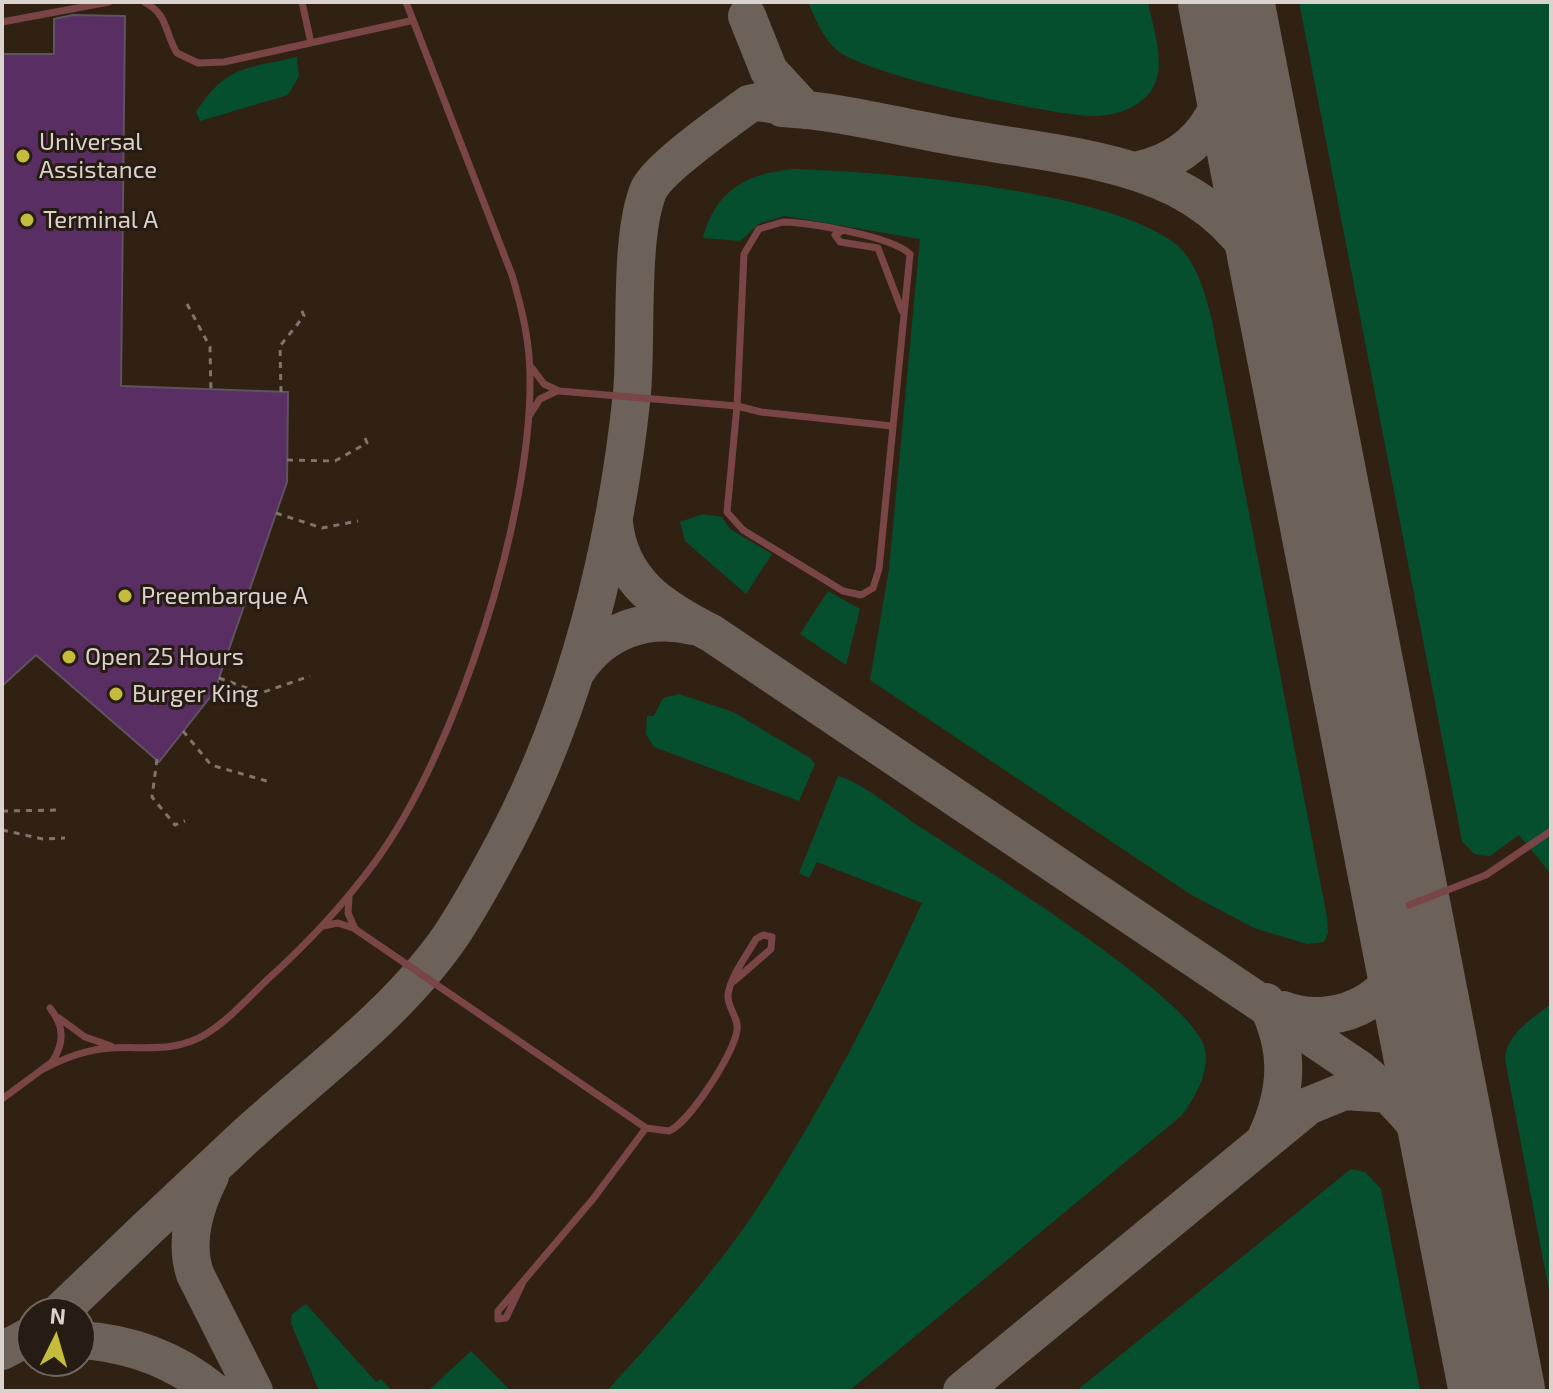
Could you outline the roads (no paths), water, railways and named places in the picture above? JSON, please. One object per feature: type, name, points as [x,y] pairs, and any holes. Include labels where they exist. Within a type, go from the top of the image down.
[{"type":"lane","points":[[2,22],[109,2]]},
{"type":"lane","points":[[144,2],[154,7],[169,24],[177,53],[194,62],[224,62],[410,21]]},
{"type":"lane","points":[[302,2],[311,43]]},
{"type":"lane","points":[[43,1069],[83,1053],[165,1048],[204,1035],[323,926],[376,860],[417,791],[470,668],[504,554],[527,421],[530,363],[512,275],[410,21],[406,2]]},
{"type":"lane","points":[[777,222],[813,225],[897,246],[910,254],[908,297],[902,311],[877,581],[861,595],[843,591],[730,518],[727,512],[747,244],[759,229],[777,222]]},
{"type":"lane","points":[[840,232],[835,235],[840,242],[872,245],[881,251],[902,311]]},
{"type":"lane","points":[[530,363],[544,384],[559,391],[737,406],[761,412],[892,426]]},
{"type":"lane","points":[[527,421],[540,399],[559,391]]},
{"type":"lane","points":[[1409,905],[1486,875],[1551,831]]},
{"type":"lane","points":[[350,893],[348,913],[355,929]]},
{"type":"lane","points":[[323,926],[338,923],[355,929],[646,1128],[669,1131],[684,1123],[733,1044],[737,1021],[728,994],[734,981],[756,939],[763,935],[772,937],[771,949],[734,981]]},
{"type":"lane","points":[[2,1099],[52,1062],[61,1043],[60,1024],[50,1008],[85,1037],[127,1048]]},
{"type":"lane","points":[[522,1284],[506,1318],[498,1319],[498,1311],[593,1199],[646,1128]]},
{"type":"place","name":"Universal Assistance","points":[[23,156]]},
{"type":"place","name":"Terminal A","points":[[27,220]]},
{"type":"place","name":"Preembarque A","points":[[125,596]]},
{"type":"place","name":"Open 25 Hours","points":[[69,657]]},
{"type":"place","name":"Burger King","points":[[116,694]]}]
